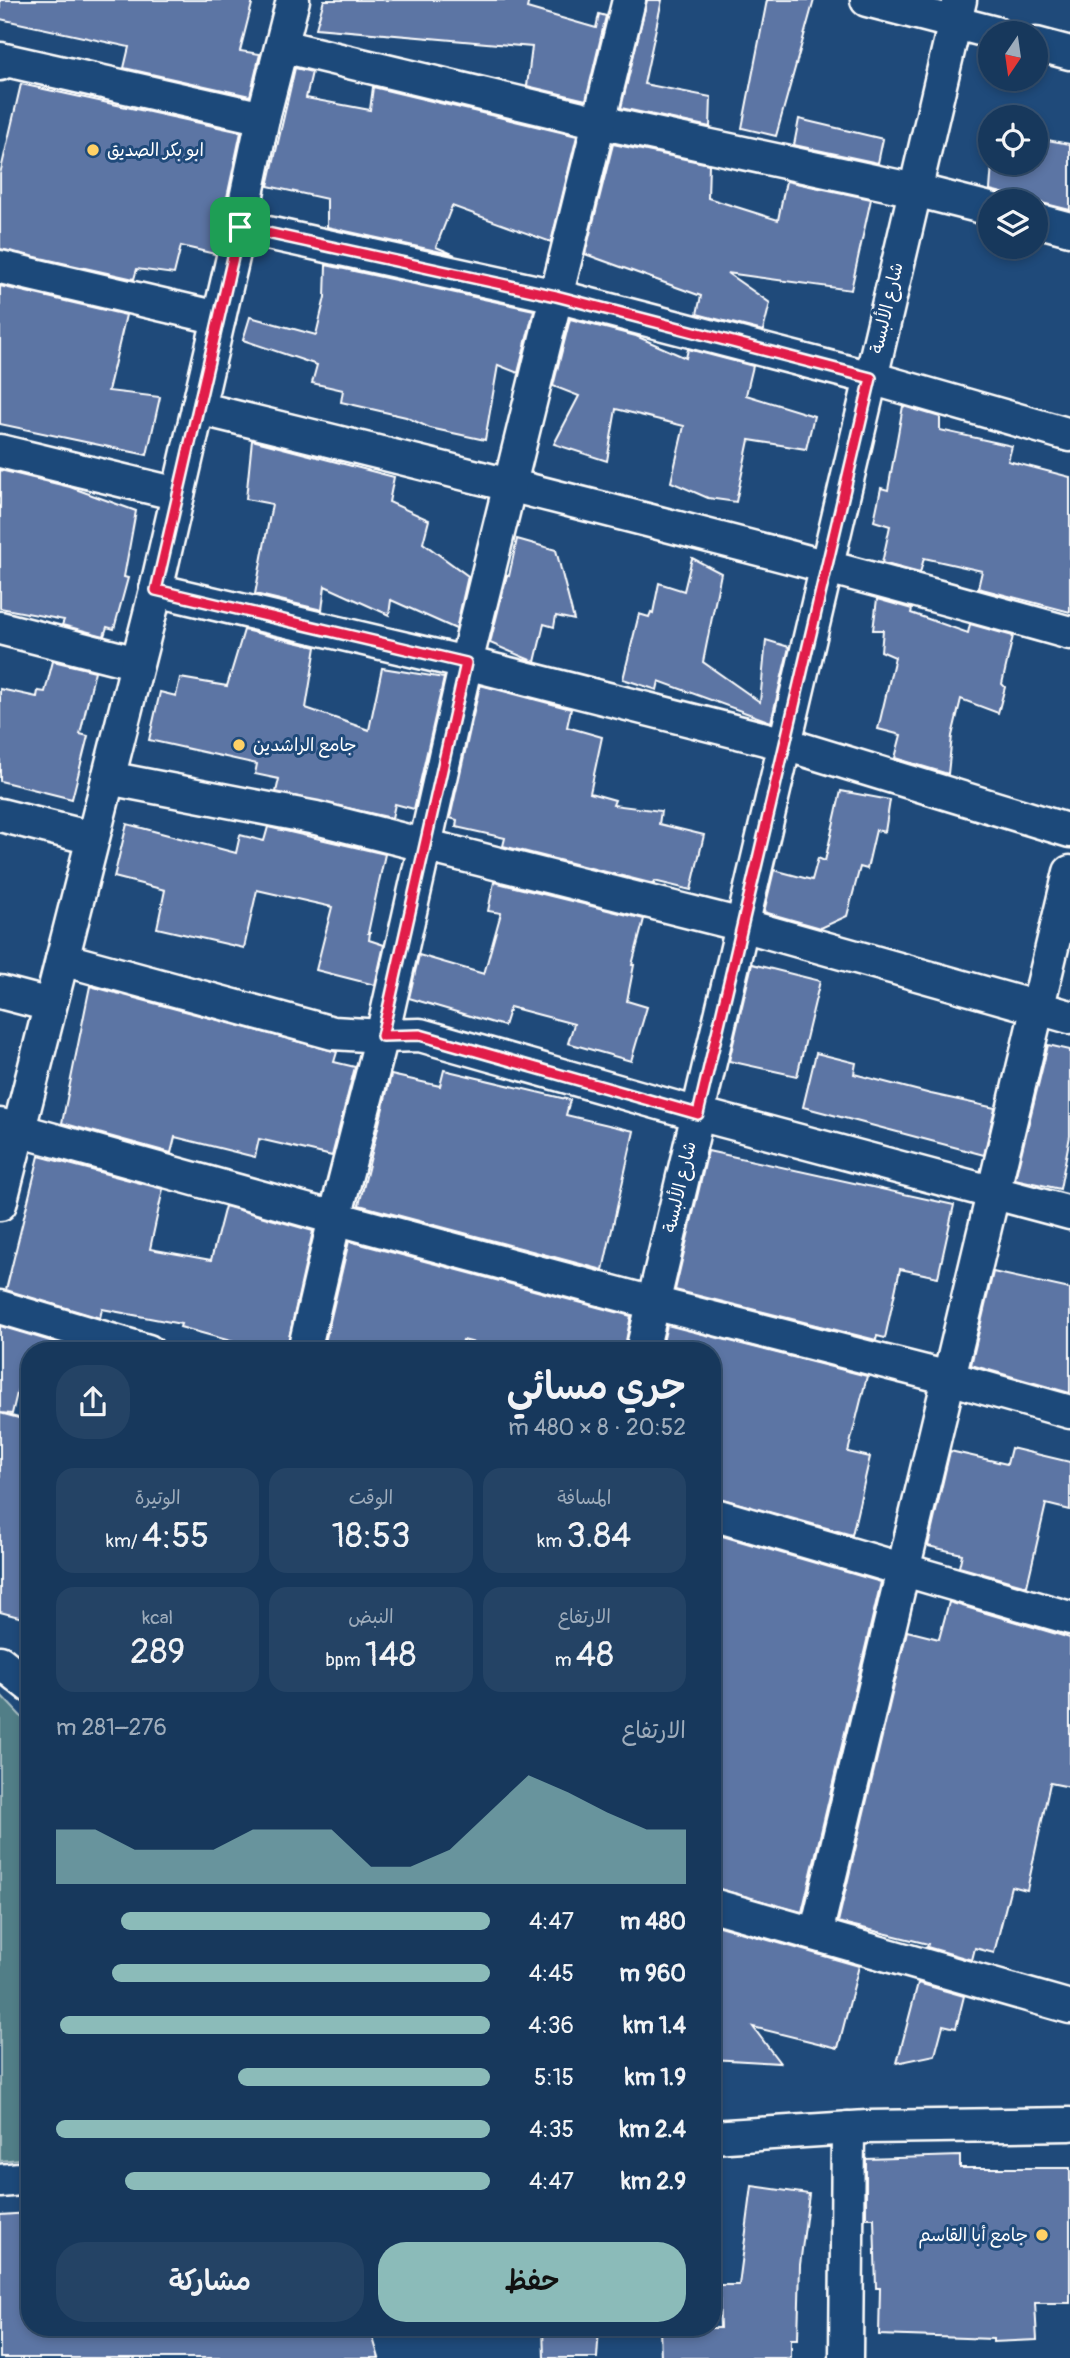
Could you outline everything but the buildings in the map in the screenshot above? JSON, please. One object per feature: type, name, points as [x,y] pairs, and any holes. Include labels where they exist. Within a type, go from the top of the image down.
[{"type":"street","points":[[0,1203],[9,1127],[50,1005],[156,590],[263,118],[293,0]]},
{"type":"street","points":[[306,1342],[382,1036],[466,663],[629,0]]},
{"type":"street","points":[[867,0],[957,11],[978,23]]},
{"type":"street","name":"شارع الألبسة","points":[[644,1342],[957,11]]},
{"type":"street","points":[[282,46],[599,122],[978,206]]},
{"type":"street","points":[[1048,47],[1070,53]]},
{"type":"street","points":[[0,64],[1,59],[263,118]]},
{"type":"street","points":[[1048,223],[1070,229]]},
{"type":"street","points":[[240,227],[556,296],[871,378],[1070,435]]},
{"type":"street","points":[[0,267],[219,318]]},
{"type":"street","points":[[198,408],[827,565],[1070,633]]},
{"type":"street","points":[[0,451],[178,494]]},
{"type":"street","points":[[156,590],[466,663],[785,744],[1070,831]]},
{"type":"street","points":[[0,628],[137,663]]},
{"type":"street","points":[[108,778],[316,818],[425,845],[742,925],[1070,1017]]},
{"type":"street","points":[[0,815],[92,838]]},
{"type":"street","points":[[816,1934],[1070,872]]},
{"type":"street","points":[[62,959],[333,1033],[420,1035],[698,1114],[1070,1213]]},
{"type":"street","points":[[0,992],[50,1005]]},
{"type":"street","points":[[9,1127],[335,1219],[949,1378],[1070,1412]]},
{"type":"street","points":[[0,1307],[118,1342]]},
{"type":"street","points":[[721,1517],[1070,1618]]},
{"type":"street","points":[[0,1662],[21,1679]]},
{"type":"street","points":[[721,1908],[1070,2007]]},
{"type":"street","points":[[721,2136],[848,2128],[1070,2124]]},
{"type":"street","points":[[846,2358],[848,2128]]},
{"type":"street","points":[[0,2181],[21,2179]]},
{"type":"green space","points":[[0,1694],[21,1716],[21,2159],[0,2161]]},
{"type":"place","name":"ابو بكر الصديق","points":[[93,150]]},
{"type":"place","name":"جامع الراشدين","points":[[239,745]]},
{"type":"place","name":"جامع أبا القاسم","points":[[1042,2235]]},
{"type":"route","points":[[240,227],[556,296],[871,378],[698,1114],[420,1035],[382,1036],[466,663],[156,590],[240,227]]}]
